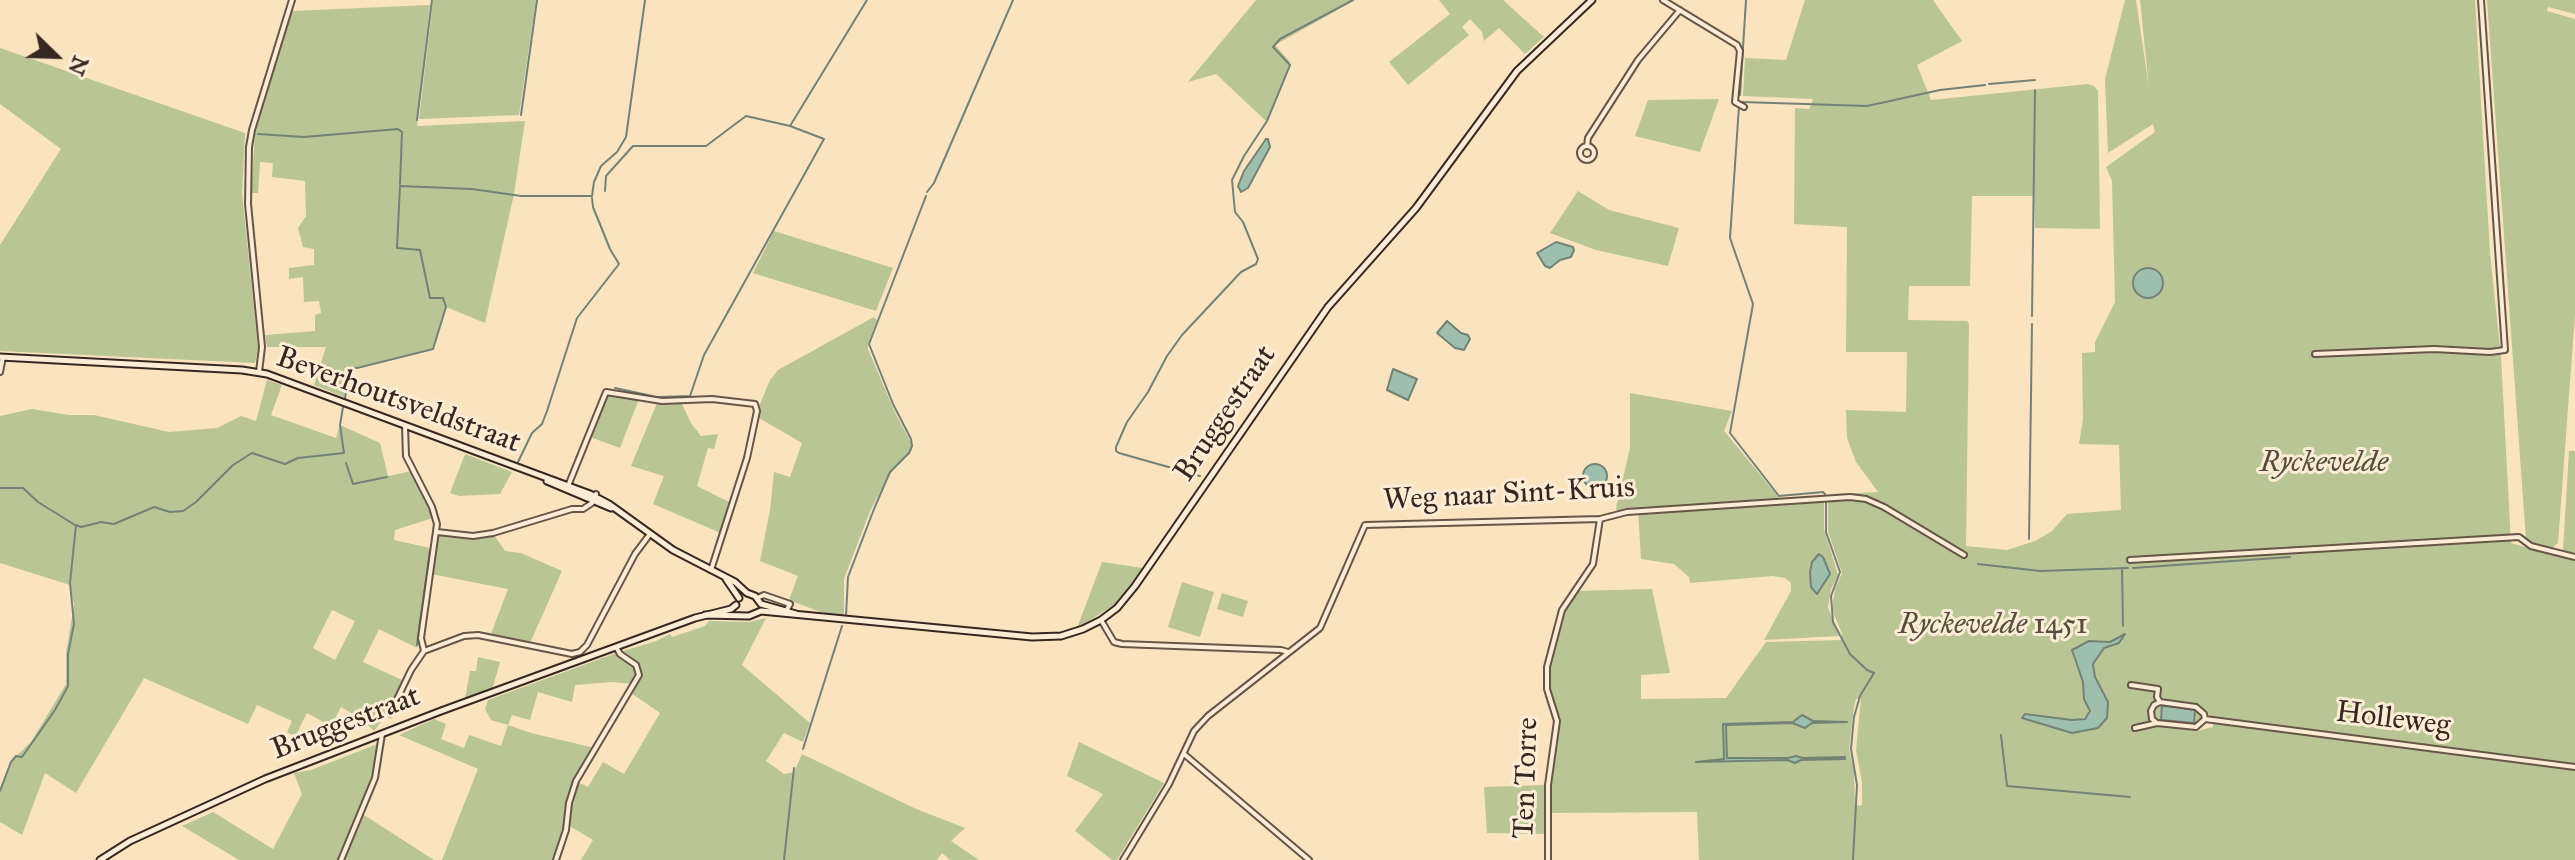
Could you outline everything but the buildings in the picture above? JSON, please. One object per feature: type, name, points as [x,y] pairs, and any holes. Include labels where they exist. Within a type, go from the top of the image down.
[{"type":"main road","name":"Bruggestraat","points":[[758,600],[796,615],[1032,637],[1061,636],[1101,620],[1117,608],[1135,586],[1328,307],[1423,199],[1517,71],[1592,0]]},
{"type":"main road","name":"Beverhoutsveldstraat","points":[[2,357],[259,372],[595,497],[650,534],[738,584],[747,593]]},
{"type":"main road","name":"Beverhoutsveldstraat","points":[[725,578],[739,598]]},
{"type":"main road","points":[[747,593],[758,600],[756,612],[749,616],[741,614],[736,605],[739,598],[747,593]]},
{"type":"main road","name":"Bruggestraat","points":[[100,860],[122,845],[265,779],[382,733],[736,605]]},
{"type":"main road","name":"Bruggestraat","points":[[756,612],[786,612]]},
{"type":"main road","name":"Bruggestraat","points":[[705,615],[741,614]]},
{"type":"street","points":[[259,372],[262,347],[248,204],[249,147],[292,0]]},
{"type":"street","points":[[1663,0],[1737,45],[1740,51],[1735,102],[1744,107]]},
{"type":"street","points":[[2315,354],[2386,350],[2505,350],[2481,1]]},
{"type":"street","points":[[1587,146],[1588,138],[1638,60],[1680,10]]},
{"type":"street","points":[[0,372],[2,357]]},
{"type":"street","points":[[568,488],[606,392],[657,401],[712,399],[757,406],[739,488],[711,570]]},
{"type":"street","points":[[405,426],[406,456],[432,507],[437,532],[428,574],[421,638],[424,651]]},
{"type":"street","points":[[437,532],[482,535],[572,509],[583,509],[595,497]]},
{"type":"street","name":"Weg naar Sint-Kruis","points":[[1123,860],[1169,784],[1189,737],[1200,724],[1320,628],[1365,525],[1600,519],[1627,512],[1861,498],[1884,507],[1964,555]]},
{"type":"street","name":"Ten Torre","points":[[1548,860],[1548,785],[1557,721],[1547,689],[1547,667],[1562,610],[1593,564],[1600,519]]},
{"type":"street","points":[[390,714],[411,670],[424,651],[464,636],[478,635],[572,654],[580,652],[587,645],[635,554],[650,534]]},
{"type":"street","points":[[2130,560],[2519,537],[2531,546],[2575,557]]},
{"type":"street","points":[[758,600],[764,595],[790,604],[786,612]]},
{"type":"street","points":[[1101,620],[1114,642],[1122,644],[1288,652]]},
{"type":"street","points":[[556,860],[576,781],[639,675],[636,665],[620,654],[616,647]]},
{"type":"street","points":[[2131,685],[2158,689],[2160,702],[2151,711],[2152,719],[2157,723]]},
{"type":"street","name":"Holleweg","points":[[2160,702],[2196,707],[2205,719]]},
{"type":"street","name":"Holleweg","points":[[2135,728],[2157,723],[2191,728],[2205,719]]},
{"type":"street","name":"Holleweg","points":[[2205,719],[2575,767]]},
{"type":"street","points":[[341,860],[375,778],[382,733]]},
{"type":"street","points":[[1184,754],[1309,860]]},
{"type":"green space","points":[[433,0],[536,0],[519,115],[419,119]]},
{"type":"green space","points":[[1256,0],[1355,0],[1275,45],[1290,62],[1266,121],[1216,74],[1188,82]]},
{"type":"green space","points":[[1439,0],[1503,0],[1544,37],[1525,54],[1499,28],[1484,41],[1482,32],[1470,19],[1462,27],[1469,35],[1408,85],[1389,62],[1450,14]]},
{"type":"green space","name":"Ryckevelde","points":[[1805,0],[1933,0],[1962,41],[1917,65],[1931,100],[2088,84],[2098,91],[2100,229],[2035,228],[2034,196],[1972,196],[1970,286],[1909,286],[1908,320],[1967,321],[1969,324],[1966,546],[2007,550],[2035,541],[2052,531],[2067,514],[2121,510],[2119,445],[2079,444],[2083,419],[2082,353],[2095,352],[2095,342],[2115,302],[2112,181],[2106,167],[2155,132],[2153,124],[2108,153],[2105,79],[2125,0],[2136,0],[2149,88],[2140,0],[2475,0],[2511,543],[2575,561],[2575,860],[1699,860],[1697,812],[1548,813],[1551,764],[1558,726],[1547,674],[1562,615],[1575,591],[1652,589],[1670,673],[1641,675],[1641,699],[1726,698],[1766,642],[1841,640],[1842,634],[1832,609],[1835,589],[1842,573],[1828,531],[1828,499],[1836,494],[1878,492],[1856,462],[1847,438],[1846,410],[1906,412],[1907,352],[1846,352],[1847,227],[1794,224],[1795,108],[1809,109],[1813,99],[1743,96],[1745,58],[1786,60]],"holes":[[[2089,641],[2116,645],[2104,648],[2093,664],[2095,677],[2108,702],[2092,729],[2072,733],[2023,718],[2025,714],[2078,720],[2089,715],[2083,682],[2073,657],[2075,647]],[[1861,698],[1856,750],[1862,805],[1855,806],[1854,771],[1849,750],[1856,699]],[[2160,700],[2200,707],[2213,718],[2213,727],[2197,731],[2158,725],[2196,726],[2202,717],[2195,708],[2160,703]]]},
{"type":"green space","points":[[2487,0],[2575,0],[2575,14],[2548,7],[2547,11],[2575,19],[2575,315],[2558,543],[2552,548],[2526,540]]},
{"type":"green space","points":[[430,5],[417,126],[525,121],[514,194],[485,323],[446,307],[433,348],[357,367],[349,366],[344,397],[314,385],[326,347],[267,347],[265,335],[315,331],[315,315],[321,313],[319,301],[304,302],[303,277],[289,279],[289,268],[314,265],[314,249],[303,247],[298,228],[306,216],[305,181],[272,177],[273,163],[260,162],[258,193],[251,193],[255,134],[292,11]]},
{"type":"green space","points":[[0,48],[245,133],[242,193],[258,348],[255,363],[0,351],[0,245],[61,149],[0,104]]},
{"type":"green space","points":[[1719,99],[1700,152],[1635,136],[1648,100]]},
{"type":"green space","points":[[1578,191],[1609,210],[1679,228],[1668,266],[1596,250],[1550,233]]},
{"type":"green space","points":[[774,231],[893,268],[876,311],[753,273]]},
{"type":"green space","points":[[874,317],[877,320],[868,349],[912,450],[889,475],[870,511],[844,579],[844,615],[823,613],[789,600],[798,576],[760,561],[774,472],[790,477],[802,443],[759,418],[760,404],[778,370]]},
{"type":"green space","points":[[267,380],[282,385],[271,415],[336,438],[340,425],[380,443],[388,476],[412,471],[433,518],[395,530],[394,540],[430,548],[417,648],[379,629],[363,662],[402,680],[384,718],[374,731],[341,707],[331,726],[307,713],[295,737],[287,732],[292,721],[257,705],[248,724],[144,678],[76,793],[45,773],[22,835],[0,822],[0,788],[10,762],[31,742],[66,684],[66,654],[74,605],[70,585],[0,563],[0,416],[32,409],[69,415],[94,415],[169,432],[217,428],[241,416],[256,421]],"holes":[[[332,610],[355,621],[335,660],[313,648]]]},
{"type":"green space","points":[[1630,393],[1732,411],[1724,431],[1782,501],[1822,498],[1824,529],[1838,575],[1831,589],[1828,607],[1839,636],[1764,640],[1791,591],[1791,583],[1785,578],[1773,576],[1690,583],[1689,577],[1674,564],[1641,559],[1638,511],[1617,512],[1616,508],[1630,448]]},
{"type":"green space","points":[[608,394],[639,399],[620,448],[590,437]]},
{"type":"green space","points":[[681,402],[701,436],[718,434],[714,449],[708,448],[697,486],[733,504],[723,534],[653,504],[664,476],[631,466],[657,403]]},
{"type":"green space","points":[[2569,451],[2575,451],[2575,555],[2563,550]]},
{"type":"green space","points":[[465,454],[512,472],[500,494],[459,496],[450,493]]},
{"type":"green space","points":[[439,535],[494,535],[505,551],[521,553],[562,571],[530,643],[491,634],[508,589],[431,574]]},
{"type":"green space","points":[[1102,562],[1143,568],[1114,605],[1077,628]]},
{"type":"green space","points":[[1182,582],[1214,592],[1200,637],[1168,627]]},
{"type":"green space","points":[[1222,593],[1248,601],[1243,617],[1217,609]]},
{"type":"green space","points":[[766,618],[742,665],[810,723],[803,742],[784,733],[766,761],[784,774],[794,772],[802,754],[914,808],[965,828],[951,841],[979,860],[950,860],[942,853],[937,860],[581,860],[593,840],[568,825],[570,801],[577,782],[588,787],[603,762],[624,774],[660,713],[631,693],[640,671],[636,662],[620,652],[670,634],[672,637],[705,626],[709,621],[749,622]]},
{"type":"green space","points":[[616,653],[636,668],[638,676],[634,684],[575,685],[572,702],[538,692],[530,720],[512,715],[508,725],[491,720],[485,709],[488,700]]},
{"type":"green space","points":[[478,657],[500,662],[492,690],[465,699],[470,671],[476,671]]},
{"type":"green space","points":[[434,719],[446,724],[441,739],[464,748],[469,735],[501,746],[508,725],[595,748],[571,792],[566,824],[555,860],[442,860],[478,769],[399,735]]},
{"type":"green space","points":[[1079,742],[1164,783],[1117,860],[1112,860],[1075,831],[1103,794],[1067,776]]},
{"type":"green space","points":[[380,743],[366,795],[338,860],[239,860],[182,826],[213,812],[273,849],[302,794],[294,773],[311,770]]},
{"type":"green space","points":[[1547,785],[1545,834],[1487,833],[1484,787]]},
{"type":"green space","points":[[364,815],[434,860],[343,860]]},
{"type":"shaded area","points":[[1266,139],[1270,147],[1248,188],[1241,192],[1238,186],[1244,171]]},
{"type":"shaded area","points":[[1556,242],[1574,250],[1571,257],[1560,260],[1550,268],[1545,266],[1537,253]]},
{"type":"shaded area","points":[[2148,268],[2154,269],[2162,277],[2162,289],[2154,297],[2148,298],[2142,297],[2134,289],[2133,283],[2134,277],[2142,269]]},
{"type":"shaded area","points":[[1447,321],[1468,335],[1470,339],[1464,350],[1455,348],[1437,333]]},
{"type":"shaded area","points":[[1393,369],[1417,379],[1408,400],[1387,390]]},
{"type":"shaded area","points":[[1595,464],[1606,471],[1607,476],[1600,487],[1595,488],[1584,481],[1583,476],[1590,465]]},
{"type":"shaded area","points":[[1819,554],[1830,574],[1817,594],[1811,587],[1810,572],[1812,562]]},
{"type":"shaded area","points":[[2125,634],[2119,643],[2104,648],[2093,664],[2095,677],[2108,702],[2107,718],[2098,728],[2072,733],[2022,718],[2025,714],[2085,719],[2090,711],[2072,650],[2089,641],[2110,642]]},
{"type":"shaded area","points":[[2162,705],[2195,710],[2194,723],[2161,720]]},
{"type":"shaded area","points":[[1802,715],[1813,721],[1847,722],[1812,723],[1805,728],[1792,723],[1726,725],[1727,758],[1796,756],[1845,759],[1801,760],[1795,763],[1787,760],[1696,762],[1724,759],[1723,724],[1793,722]]},
{"type":"waterway","points":[[417,120],[432,0]]},
{"type":"waterway","points":[[521,115],[537,0]]},
{"type":"waterway","points":[[345,398],[350,367],[357,368],[433,349],[446,307],[443,298],[430,298],[420,250],[397,248],[400,186],[472,189],[521,196],[592,196],[601,166],[617,152],[626,137],[645,0]]},
{"type":"waterway","points":[[605,191],[606,176],[633,146],[706,146],[746,116],[790,126],[867,0]]},
{"type":"waterway","points":[[927,192],[934,183],[1013,0]]},
{"type":"waterway","points":[[1200,476],[1119,453],[1116,447],[1127,422],[1182,335],[1241,272],[1256,264],[1258,259],[1243,222],[1235,212],[1232,180],[1267,121],[1290,65],[1273,47],[1280,39],[1353,0]]},
{"type":"waterway","points":[[1740,95],[1746,0]]},
{"type":"waterway","points":[[1989,84],[2035,80]]},
{"type":"waterway","points":[[1742,102],[1867,106],[1940,90],[1985,85]]},
{"type":"waterway","points":[[2032,316],[2035,90]]},
{"type":"waterway","points":[[1739,106],[1730,238],[1753,304],[1730,433],[1779,496],[1825,494]]},
{"type":"waterway","points":[[615,388],[657,397],[690,396],[704,355],[824,139],[790,126]]},
{"type":"waterway","points":[[258,134],[304,137],[398,129],[402,132],[400,184]]},
{"type":"waterway","points":[[846,616],[848,577],[874,509],[890,472],[912,446],[869,344],[926,196]]},
{"type":"waterway","points":[[518,462],[532,433],[542,424],[577,318],[619,264],[610,249],[592,198]]},
{"type":"waterway","points":[[2029,539],[2032,324]]},
{"type":"waterway","points":[[0,791],[11,762],[16,756],[22,757],[68,686],[68,654],[74,624],[70,583],[76,525],[114,524],[154,507],[170,512],[183,511],[233,465],[252,453],[285,464],[298,458],[344,453],[340,425],[343,407]]},
{"type":"waterway","points":[[346,463],[353,484],[387,477]]},
{"type":"waterway","points":[[0,488],[23,488],[38,502],[75,525]]},
{"type":"waterway","points":[[1826,500],[1826,532],[1840,572],[1831,596],[1833,622],[1850,654],[1874,673],[1860,696],[1854,717],[1851,749],[1857,785],[1853,860]]},
{"type":"waterway","points":[[417,645],[430,551]]},
{"type":"waterway","points":[[2133,568],[2290,557]]},
{"type":"waterway","points":[[1978,564],[2040,571],[2128,568]]},
{"type":"waterway","points":[[2122,568],[2123,626]]},
{"type":"waterway","points":[[803,749],[842,626]]},
{"type":"waterway","points":[[2001,735],[2007,786],[2130,797]]},
{"type":"waterway","points":[[784,860],[794,768]]},
{"type":"park label","name":"Ryckevelde 1451","points":[[1993,626]]}]
